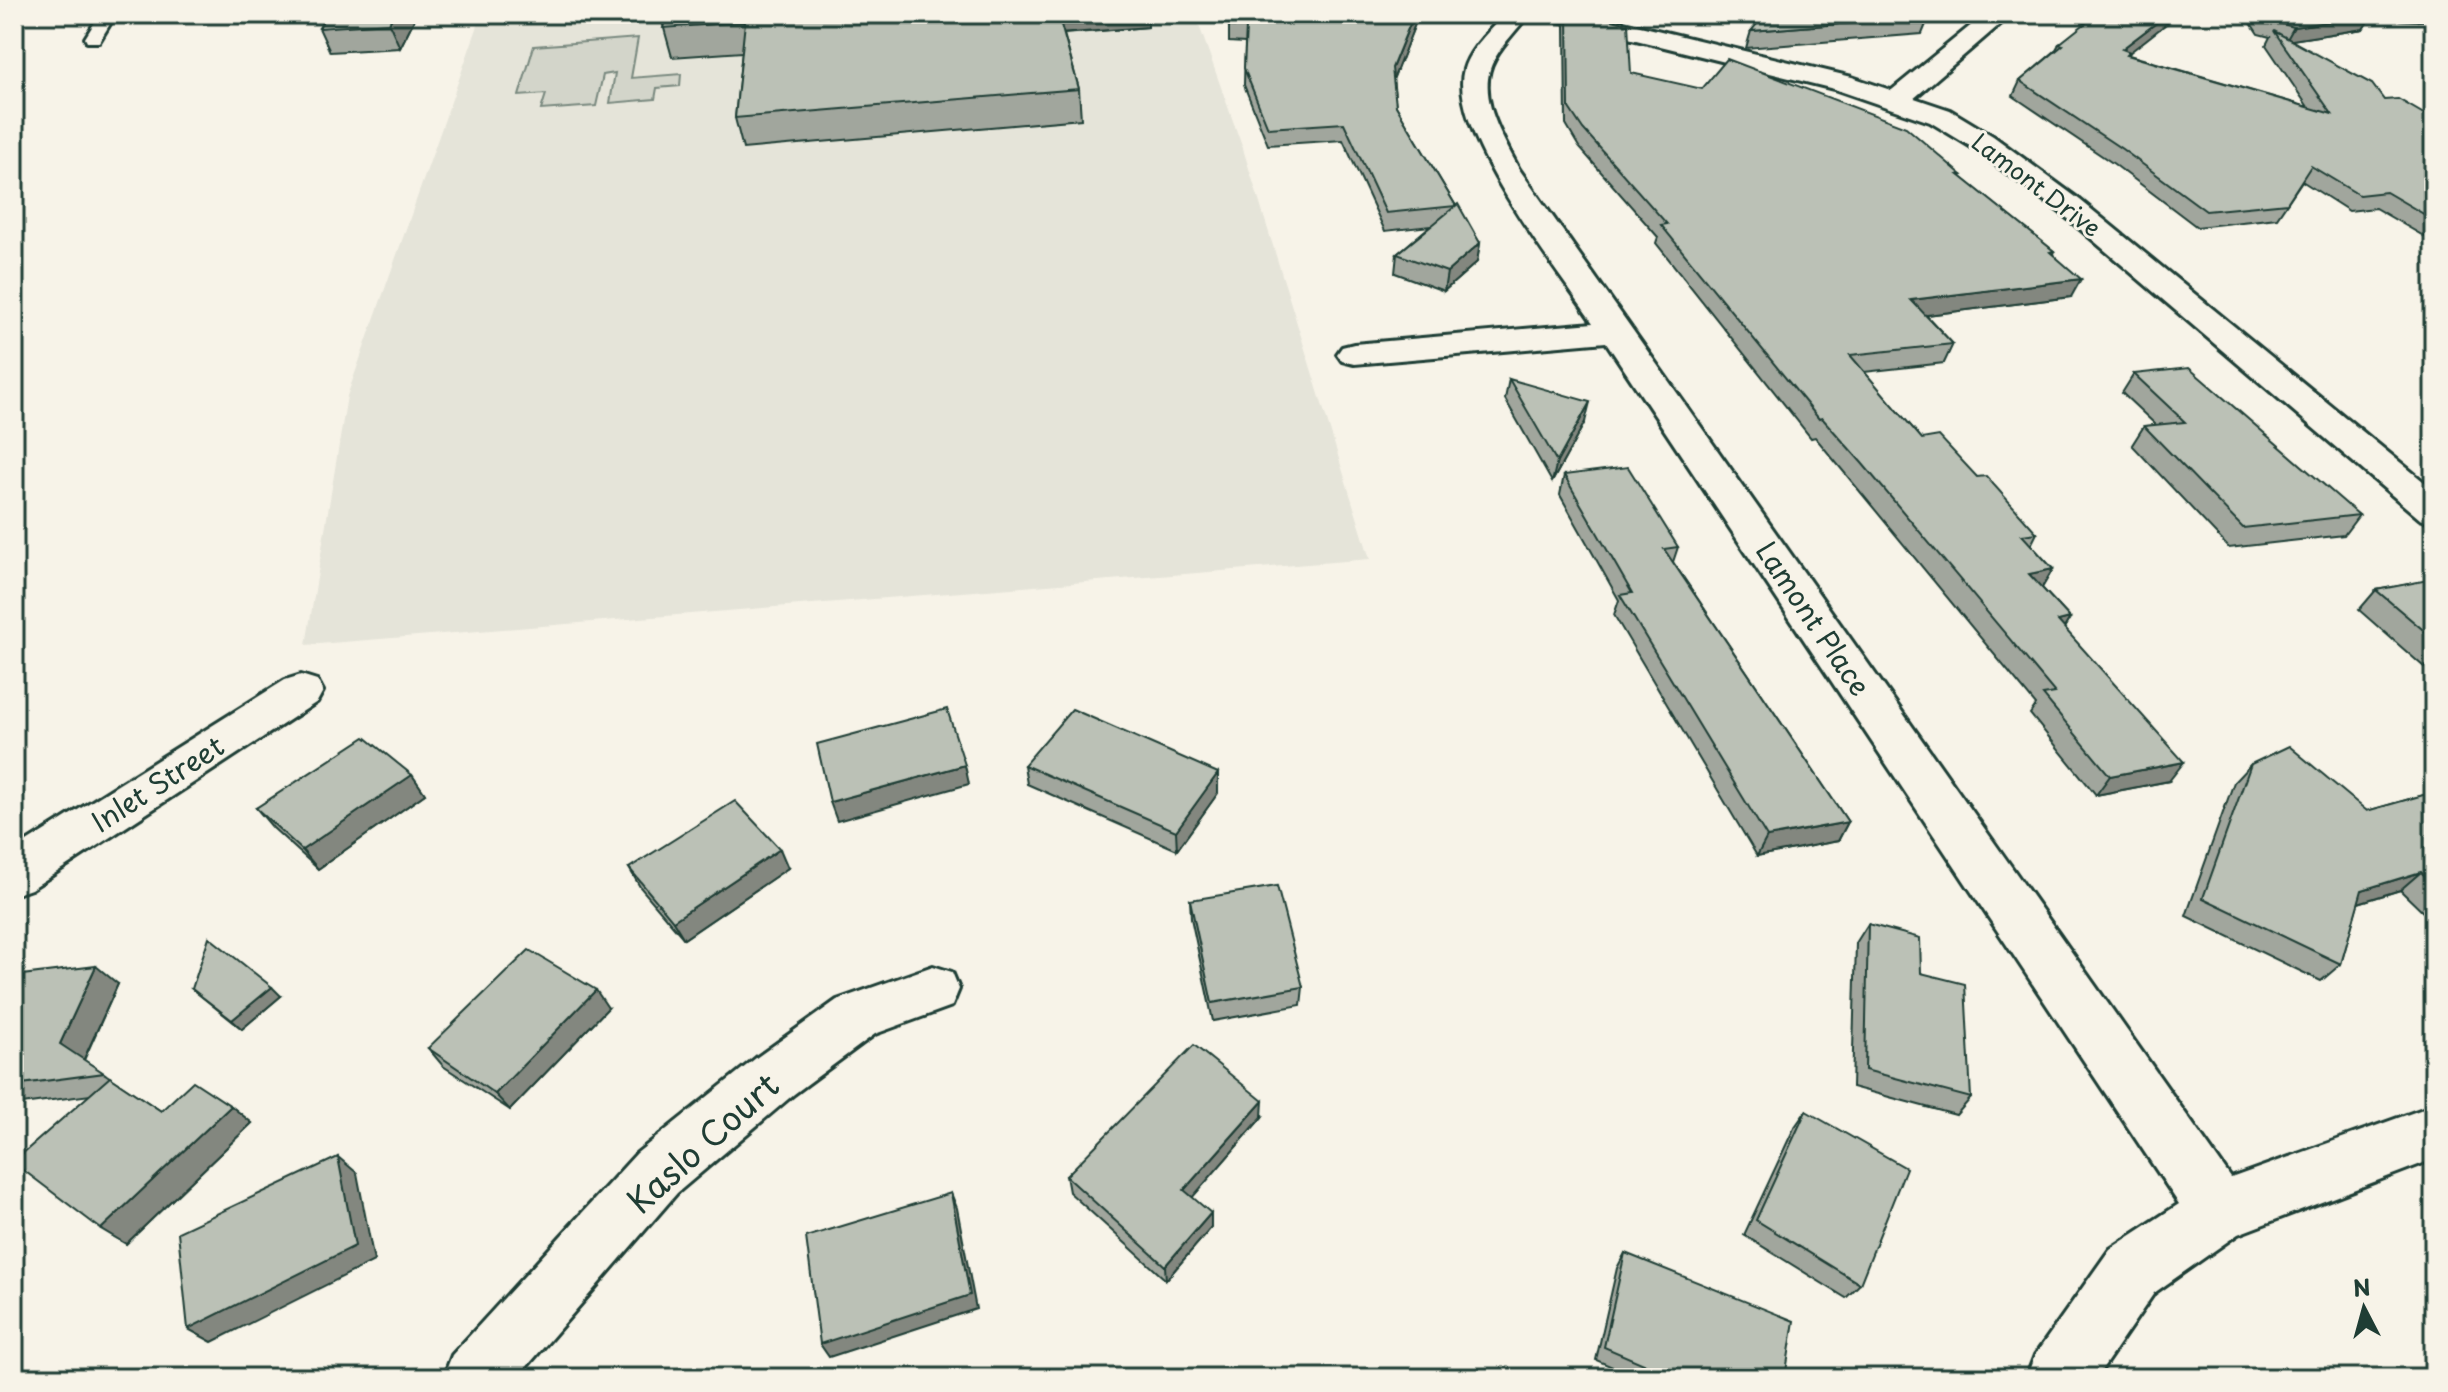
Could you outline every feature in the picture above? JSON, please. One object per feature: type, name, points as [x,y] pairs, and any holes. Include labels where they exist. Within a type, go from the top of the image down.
[{"type":"street","name":"Lamont Place","points":[[1517,14],[1477,67],[1477,107],[1505,169],[2219,1212]]},
{"type":"street","name":"Lamont Drive","points":[[1560,14],[1843,83],[1940,116],[2017,166],[2156,275],[2434,510]]},
{"type":"street","points":[[1896,100],[2000,14]]},
{"type":"street","points":[[1354,354],[1618,331]]},
{"type":"street","name":"Inlet Street","points":[[14,875],[301,691]]},
{"type":"street","name":"Kaslo Court","points":[[475,1378],[657,1173],[775,1076],[856,1017],[933,989]]},
{"type":"street","points":[[2058,1378],[2132,1271],[2219,1212],[2434,1132]]},
{"type":"lane","points":[[93,38],[108,14]]},
{"type":"shaded area","points":[[482,14],[1195,14],[1243,149],[1370,559],[306,645],[347,396]]},
{"type":"shaded area","points":[[638,38],[631,78],[681,74],[680,86],[657,88],[655,99],[610,103],[615,73],[603,75],[596,106],[541,110],[546,94],[519,96],[534,46]]},
{"type":"building","points":[[326,14],[394,14],[389,23],[319,28]]},
{"type":"building","points":[[667,14],[1058,14],[1079,89],[735,118],[745,22],[663,28]]},
{"type":"building","points":[[1234,14],[1414,14],[1392,68],[1396,106],[1456,206],[1386,213],[1344,123],[1268,128],[1244,68],[1246,27],[1229,26]]},
{"type":"building","points":[[1568,14],[1588,14],[1628,24],[1631,73],[1702,89],[1727,59],[1906,127],[1962,175],[1959,175],[2054,251],[2050,252],[2081,279],[1911,300],[1953,344],[1850,355],[1922,439],[1939,436],[1977,477],[1986,476],[2037,533],[2022,535],[2053,569],[2029,574],[2070,618],[2058,621],[2184,762],[2110,776],[2043,695],[2055,693],[1862,463],[1822,418],[1819,419],[1661,225],[1667,224],[1583,129],[1569,108]]},
{"type":"building","points":[[1765,14],[1929,14],[1929,17],[1751,31]]},
{"type":"building","points":[[2097,14],[2168,14],[2122,49],[2130,52],[2127,55],[2332,114],[2274,31],[2372,84],[2384,100],[2398,99],[2434,120],[2434,220],[2386,192],[2359,195],[2311,166],[2287,203],[2206,211],[2122,149],[2020,81]]},
{"type":"building","points":[[2262,14],[2372,15],[2294,27],[2266,20]]},
{"type":"building","points":[[1458,204],[1480,243],[1447,272],[1397,254]]},
{"type":"building","points":[[2189,368],[2359,515],[2243,528],[2144,426],[2185,422],[2134,374]]},
{"type":"building","points":[[1509,379],[1590,402],[1557,462]]},
{"type":"building","points":[[1628,467],[1678,547],[1664,549],[1848,822],[1767,837],[1620,595],[1632,593],[1564,475]]},
{"type":"building","points":[[2434,580],[2434,639],[2376,590]]},
{"type":"building","points":[[947,709],[965,765],[830,802],[817,744]]},
{"type":"building","points":[[1072,709],[1218,773],[1176,831],[1024,765]]},
{"type":"building","points":[[365,737],[412,775],[302,850],[256,808]]},
{"type":"building","points":[[2289,746],[2367,811],[2434,792],[2434,885],[2421,872],[2362,890],[2341,964],[2203,898],[2251,764]]},
{"type":"building","points":[[735,801],[780,849],[673,921],[629,868]]},
{"type":"building","points":[[1277,886],[1303,987],[1212,1003],[1190,900]]},
{"type":"building","points":[[1868,924],[1920,938],[1921,973],[1965,984],[1971,1098],[1865,1070]]},
{"type":"building","points":[[209,937],[272,987],[232,1020],[192,989]]},
{"type":"building","points":[[529,950],[596,990],[495,1094],[428,1048]]},
{"type":"building","points":[[96,966],[60,1044],[104,1073],[14,1085],[14,976]]},
{"type":"building","points":[[1194,1045],[1263,1101],[1184,1190],[1211,1213],[1165,1266],[1066,1176]]},
{"type":"building","points":[[110,1077],[161,1111],[193,1081],[231,1106],[101,1229],[14,1161]]},
{"type":"building","points":[[1806,1111],[1906,1168],[1860,1284],[1756,1220]]},
{"type":"building","points":[[338,1157],[355,1246],[188,1329],[178,1232]]},
{"type":"building","points":[[951,1193],[970,1295],[820,1344],[806,1237]]},
{"type":"building","points":[[1625,1253],[1794,1321],[1785,1378],[1656,1378],[1658,1370],[1604,1347]]}]
